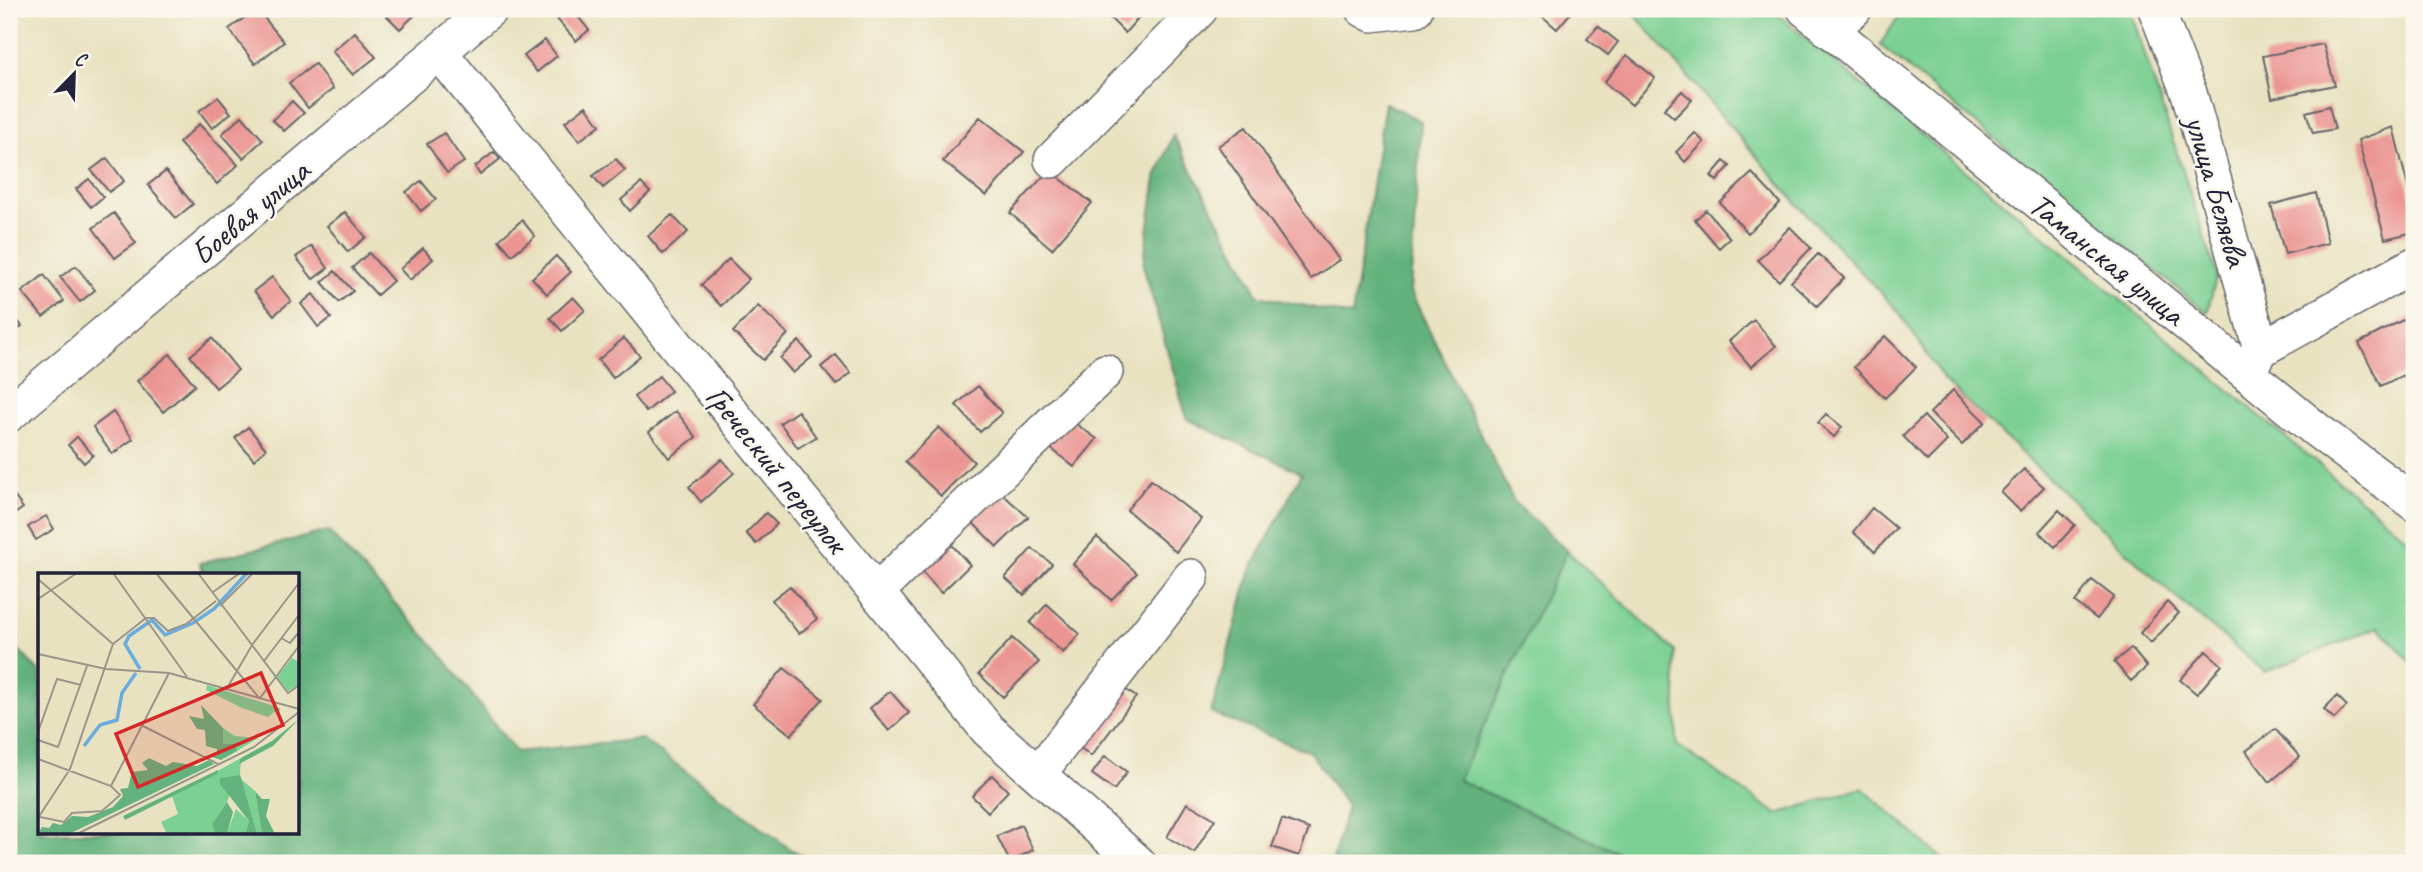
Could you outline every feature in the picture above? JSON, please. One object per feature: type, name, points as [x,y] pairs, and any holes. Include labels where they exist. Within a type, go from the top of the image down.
[{"type":"street","name":"Боевая улица","points":[[9,414],[490,9]]},
{"type":"street","points":[[1052,160],[1200,9]]},
{"type":"street","points":[[1363,9],[1372,14],[1415,9]]},
{"type":"street","name":"улица Беляева","points":[[2156,9],[2189,93],[2254,362]]},
{"type":"street","name":"Таманская улица","points":[[1829,16],[2254,362],[2314,428],[2414,503]]},
{"type":"street","name":"Греческий переулок","points":[[439,52],[988,730],[1138,863]]},
{"type":"street","points":[[2254,362],[2414,265]]},
{"type":"street","points":[[876,592],[1105,372]]},
{"type":"street","points":[[1038,774],[1191,577]]},
{"type":"green space","points":[[1630,9],[1771,9],[2414,544],[2414,666],[2379,627],[2265,672],[2163,586],[1944,380],[1898,311],[1798,205]]},
{"type":"green space","points":[[1910,9],[2130,9],[2217,275],[2207,313],[1880,45],[1897,19]]},
{"type":"green space","points":[[1385,103],[1421,121],[1410,291],[1514,502],[1567,551],[1458,780],[1621,854],[1620,863],[1332,863],[1347,806],[1310,752],[1211,713],[1250,572],[1302,473],[1187,419],[1143,265],[1156,178],[1173,135],[1259,296],[1352,316]]},
{"type":"green space","points":[[328,531],[436,648],[516,752],[642,739],[790,849],[818,863],[9,863],[9,639],[38,671],[38,834],[299,834],[299,573],[204,573],[200,563]]},
{"type":"green space","points":[[1567,551],[1675,651],[1677,745],[1777,814],[1862,788],[1947,863],[1620,863],[1621,854],[1457,780]]},
{"type":"building","points":[[257,9],[284,42],[255,64],[229,29]]},
{"type":"building","points":[[380,9],[421,9],[400,29]]},
{"type":"building","points":[[572,9],[589,30],[576,41],[557,19]]},
{"type":"building","points":[[1101,9],[1146,9],[1125,33]]},
{"type":"building","points":[[1549,9],[1574,9],[1557,29],[1542,16]]},
{"type":"building","points":[[1598,26],[1618,42],[1608,55],[1587,39]]},
{"type":"building","points":[[355,32],[376,57],[353,75],[332,51]]},
{"type":"building","points":[[545,40],[557,56],[537,72],[524,56]]},
{"type":"building","points":[[2323,44],[2335,85],[2272,98],[2263,56]]},
{"type":"building","points":[[1627,55],[1655,78],[1632,105],[1604,82]]},
{"type":"building","points":[[315,64],[333,89],[308,108],[289,83]]},
{"type":"building","points":[[1682,91],[1692,100],[1674,118],[1664,109]]},
{"type":"building","points":[[218,97],[231,113],[212,128],[199,111]]},
{"type":"building","points":[[292,101],[304,113],[284,131],[273,120]]},
{"type":"building","points":[[586,106],[600,125],[579,141],[565,122]]},
{"type":"building","points":[[2329,106],[2335,129],[2313,133],[2306,112]]},
{"type":"building","points":[[242,116],[263,140],[243,158],[222,134]]},
{"type":"building","points":[[980,117],[1024,152],[986,196],[943,161]]},
{"type":"building","points":[[199,124],[238,165],[217,184],[179,143]]},
{"type":"building","points":[[1246,127],[1339,260],[1311,279],[1218,146]]},
{"type":"building","points":[[2393,127],[2414,211],[2414,232],[2385,239],[2358,140]]},
{"type":"building","points":[[444,133],[464,162],[447,173],[427,144]]},
{"type":"building","points":[[1695,133],[1704,142],[1685,162],[1676,152]]},
{"type":"building","points":[[494,152],[500,159],[480,175],[475,167]]},
{"type":"building","points":[[107,158],[124,181],[109,192],[91,170]]},
{"type":"building","points":[[616,159],[625,170],[603,188],[593,176]]},
{"type":"building","points":[[1724,161],[1730,166],[1717,181],[1711,176]]},
{"type":"building","points":[[1049,170],[1092,203],[1052,249],[1010,213]]},
{"type":"building","points":[[166,171],[193,204],[176,218],[148,185]]},
{"type":"building","points":[[1752,173],[1780,203],[1748,233],[1720,203]]},
{"type":"building","points":[[89,179],[103,197],[91,207],[76,189]]},
{"type":"building","points":[[421,181],[436,199],[421,211],[406,192]]},
{"type":"building","points":[[641,183],[650,192],[630,211],[621,200]]},
{"type":"building","points":[[2316,193],[2328,243],[2285,254],[2271,205]]},
{"type":"building","points":[[1706,210],[1730,238],[1719,248],[1695,220]]},
{"type":"building","points":[[345,212],[366,237],[348,252],[327,226]]},
{"type":"building","points":[[114,213],[136,243],[115,258],[93,228]]},
{"type":"building","points":[[672,215],[688,232],[663,254],[648,236]]},
{"type":"building","points":[[522,220],[535,236],[512,255],[499,240]]},
{"type":"building","points":[[1790,227],[1811,248],[1779,281],[1758,260]]},
{"type":"building","points":[[312,246],[328,268],[313,279],[296,257]]},
{"type":"building","points":[[423,248],[433,259],[410,280],[400,269]]},
{"type":"building","points":[[369,253],[393,281],[377,295],[352,268]]},
{"type":"building","points":[[1818,254],[1844,278],[1817,306],[1791,282]]},
{"type":"building","points":[[556,256],[571,272],[547,294],[532,278]]},
{"type":"building","points":[[729,259],[749,279],[721,306],[701,285]]},
{"type":"building","points":[[76,266],[95,290],[80,302],[60,277]]},
{"type":"building","points":[[335,271],[353,291],[339,302],[322,282]]},
{"type":"building","points":[[44,275],[64,301],[43,317],[22,292]]},
{"type":"building","points":[[272,277],[291,301],[274,315],[254,291]]},
{"type":"building","points":[[313,294],[331,318],[318,327],[301,304]]},
{"type":"building","points":[[573,297],[585,310],[562,331],[550,318]]},
{"type":"building","points":[[758,306],[788,334],[763,360],[733,332]]},
{"type":"building","points":[[9,311],[22,326],[11,336],[9,333]]},
{"type":"building","points":[[2414,314],[2414,396],[2403,375],[2381,386],[2359,343]]},
{"type":"building","points":[[1754,320],[1776,346],[1751,367],[1729,341]]},
{"type":"building","points":[[1885,336],[1916,367],[1885,398],[1854,367]]},
{"type":"building","points":[[212,338],[238,370],[216,388],[190,356]]},
{"type":"building","points":[[624,338],[640,356],[613,378],[598,360]]},
{"type":"building","points":[[799,341],[812,357],[793,373],[780,358]]},
{"type":"building","points":[[170,354],[195,385],[163,412],[137,381]]},
{"type":"building","points":[[836,355],[851,373],[836,385],[821,367]]},
{"type":"building","points":[[659,376],[671,391],[646,412],[634,397]]},
{"type":"building","points":[[978,386],[1002,413],[980,432],[956,405]]},
{"type":"building","points":[[1953,390],[1985,422],[1962,445],[1930,413]]},
{"type":"building","points":[[676,411],[696,437],[669,458],[649,432]]},
{"type":"building","points":[[798,411],[816,437],[798,448],[780,423]]},
{"type":"building","points":[[113,412],[133,439],[112,454],[93,427]]},
{"type":"building","points":[[1826,414],[1842,427],[1834,437],[1818,423]]},
{"type":"building","points":[[1924,416],[1947,441],[1927,461],[1903,436]]},
{"type":"building","points":[[1069,419],[1097,439],[1074,467],[1047,445]]},
{"type":"building","points":[[248,427],[266,449],[254,460],[235,438]]},
{"type":"building","points":[[939,427],[974,462],[941,496],[905,462]]},
{"type":"building","points":[[77,437],[93,455],[84,463],[68,445]]},
{"type":"building","points":[[722,459],[734,473],[701,502],[689,487]]},
{"type":"building","points":[[2024,469],[2044,487],[2020,511],[2001,492]]},
{"type":"building","points":[[1151,480],[1201,519],[1176,552],[1127,510]]},
{"type":"building","points":[[9,489],[23,508],[9,518]]},
{"type":"building","points":[[1000,492],[1028,517],[997,547],[971,521]]},
{"type":"building","points":[[1872,508],[1896,528],[1875,552],[1853,532]]},
{"type":"building","points":[[2059,510],[2075,525],[2055,547],[2039,532]]},
{"type":"building","points":[[766,513],[777,524],[756,544],[746,533]]},
{"type":"building","points":[[46,516],[54,529],[36,540],[28,527]]},
{"type":"building","points":[[1097,537],[1137,573],[1111,600],[1073,564]]},
{"type":"building","points":[[952,545],[970,565],[941,593],[922,572]]},
{"type":"building","points":[[1032,548],[1052,564],[1024,595],[1005,578]]},
{"type":"building","points":[[2092,580],[2114,597],[2097,619],[2075,602]]},
{"type":"building","points":[[790,586],[817,619],[799,634],[772,600]]},
{"type":"building","points":[[2167,602],[2179,613],[2151,643],[2140,633]]},
{"type":"building","points":[[1047,604],[1080,634],[1063,653],[1030,623]]},
{"type":"building","points":[[1012,638],[1039,662],[1003,697],[979,674]]},
{"type":"building","points":[[2131,648],[2147,667],[2131,681],[2114,662]]},
{"type":"building","points":[[2206,651],[2222,665],[2197,694],[2180,680]]},
{"type":"building","points":[[784,668],[823,699],[791,735],[753,704]]},
{"type":"building","points":[[1122,687],[1136,697],[1091,756],[1077,745]]},
{"type":"building","points":[[890,691],[909,713],[889,731],[870,708]]},
{"type":"building","points":[[2337,696],[2347,706],[2334,719],[2324,709]]},
{"type":"building","points":[[2275,729],[2300,757],[2270,782],[2246,751]]},
{"type":"building","points":[[1105,756],[1127,772],[1114,790],[1092,774]]},
{"type":"building","points":[[992,775],[1008,791],[988,812],[972,796]]},
{"type":"building","points":[[1187,803],[1215,819],[1194,853],[1167,837]]},
{"type":"building","points":[[1282,819],[1309,829],[1299,856],[1272,847]]},
{"type":"building","points":[[1021,825],[1033,850],[1010,862],[997,836]]}]
